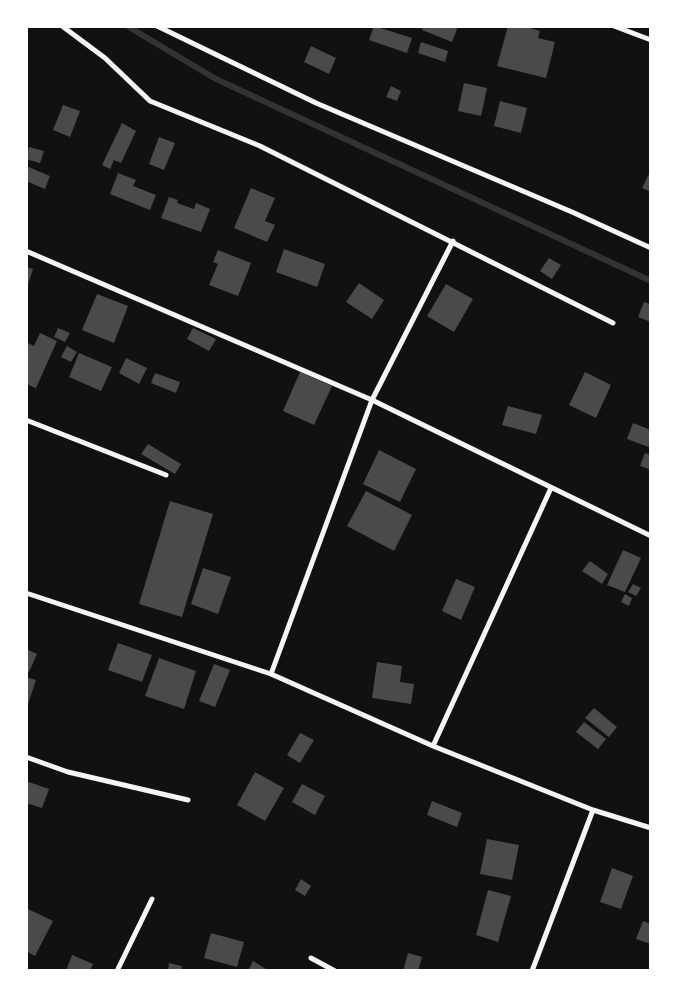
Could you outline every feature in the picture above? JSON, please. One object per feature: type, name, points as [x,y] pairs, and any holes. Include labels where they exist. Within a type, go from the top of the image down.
[{"type":"street","points":[[62,26],[105,58],[150,101],[260,146],[614,323]]},
{"type":"street","points":[[157,26],[316,103],[572,212],[651,248]]},
{"type":"street","points":[[614,26],[651,40]]},
{"type":"street","points":[[271,674],[372,400],[453,241]]},
{"type":"street","points":[[26,251],[372,400],[651,536]]},
{"type":"street","points":[[26,420],[166,475]]},
{"type":"street","points":[[432,746],[551,488]]},
{"type":"street","points":[[26,592],[271,674],[432,746],[593,810],[651,828]]},
{"type":"street","points":[[26,757],[68,772],[188,800]]},
{"type":"street","points":[[532,971],[593,810]]},
{"type":"street","points":[[117,971],[152,899]]},
{"type":"street","points":[[311,958],[335,971]]},
{"type":"building","points":[[374,26],[412,38],[407,53],[369,40]]},
{"type":"building","points":[[423,26],[458,26],[452,42],[422,30]]},
{"type":"building","points":[[508,26],[523,26],[540,31],[538,38],[555,42],[546,78],[497,66]]},
{"type":"building","points":[[421,42],[448,51],[445,62],[418,53]]},
{"type":"building","points":[[311,46],[336,58],[329,74],[304,62]]},
{"type":"building","points":[[464,83],[487,88],[481,116],[458,111]]},
{"type":"building","points":[[391,86],[401,91],[397,101],[386,97]]},
{"type":"building","points":[[500,101],[527,108],[521,133],[494,126]]},
{"type":"building","points":[[63,105],[80,111],[70,137],[53,130]]},
{"type":"building","points":[[122,123],[136,131],[121,163],[114,160],[110,169],[102,165]]},
{"type":"building","points":[[159,137],[175,143],[164,170],[149,164]]},
{"type":"building","points":[[29,147],[44,151],[40,163],[26,159]]},
{"type":"building","points":[[26,166],[50,176],[45,189],[26,181]]},
{"type":"building","points":[[651,170],[651,192],[642,188]]},
{"type":"building","points":[[118,173],[136,180],[133,186],[156,195],[150,210],[110,194]]},
{"type":"building","points":[[251,188],[275,198],[265,221],[275,225],[267,242],[234,228]]},
{"type":"building","points":[[169,197],[178,200],[177,203],[194,209],[196,203],[210,209],[201,232],[161,218]]},
{"type":"building","points":[[284,249],[325,264],[317,287],[276,272]]},
{"type":"building","points":[[218,250],[251,263],[238,296],[209,285],[218,264],[213,262]]},
{"type":"building","points":[[549,258],[561,265],[552,279],[540,271]]},
{"type":"building","points":[[26,267],[33,269],[27,288],[26,288]]},
{"type":"building","points":[[359,283],[384,300],[372,319],[346,302]]},
{"type":"building","points":[[446,284],[473,299],[454,332],[427,316]]},
{"type":"building","points":[[97,294],[128,306],[114,343],[82,330]]},
{"type":"building","points":[[644,302],[651,304],[651,322],[638,317]]},
{"type":"building","points":[[58,328],[70,333],[65,342],[54,337]]},
{"type":"building","points":[[193,328],[216,339],[209,351],[187,339]]},
{"type":"building","points":[[40,333],[57,341],[36,388],[26,384],[26,342],[34,346]]},
{"type":"building","points":[[67,346],[77,352],[71,362],[61,357]]},
{"type":"building","points":[[79,353],[112,367],[101,391],[69,377]]},
{"type":"building","points":[[126,358],[147,368],[139,384],[119,373]]},
{"type":"building","points":[[300,372],[332,386],[314,425],[283,411]]},
{"type":"building","points":[[585,372],[611,385],[596,418],[569,405]]},
{"type":"building","points":[[155,373],[180,382],[176,393],[151,383]]},
{"type":"building","points":[[508,406],[542,415],[536,434],[502,425]]},
{"type":"building","points":[[633,423],[651,430],[651,448],[627,439]]},
{"type":"building","points":[[148,444],[181,464],[175,474],[141,454]]},
{"type":"building","points":[[379,450],[416,469],[400,502],[363,484]]},
{"type":"building","points":[[645,453],[651,455],[651,470],[640,466]]},
{"type":"building","points":[[366,491],[412,515],[394,551],[347,526]]},
{"type":"building","points":[[170,501],[213,514],[182,617],[139,604]]},
{"type":"building","points":[[623,550],[641,558],[625,592],[607,585]]},
{"type":"building","points":[[590,561],[608,574],[602,584],[582,571]]},
{"type":"building","points":[[203,568],[231,577],[218,614],[191,604]]},
{"type":"building","points":[[456,579],[475,587],[461,620],[442,611]]},
{"type":"building","points":[[633,584],[641,588],[636,596],[628,592]]},
{"type":"building","points":[[625,594],[632,598],[629,606],[621,602]]},
{"type":"building","points":[[118,643],[152,655],[142,682],[108,670]]},
{"type":"building","points":[[26,649],[37,654],[29,672],[26,671]]},
{"type":"building","points":[[159,658],[196,671],[184,709],[145,696]]},
{"type":"building","points":[[377,662],[402,666],[400,682],[414,684],[411,704],[372,698]]},
{"type":"building","points":[[214,664],[230,670],[215,707],[199,701]]},
{"type":"building","points":[[26,677],[36,680],[27,707],[26,707]]},
{"type":"building","points":[[594,708],[617,727],[609,737],[585,718]]},
{"type":"building","points":[[584,722],[606,739],[598,749],[576,732]]},
{"type":"building","points":[[300,733],[314,740],[300,763],[287,755]]},
{"type":"building","points":[[255,772],[284,788],[265,821],[237,805]]},
{"type":"building","points":[[26,781],[49,789],[42,808],[26,803]]},
{"type":"building","points":[[302,784],[325,796],[315,815],[292,802]]},
{"type":"building","points":[[432,801],[462,813],[457,827],[427,815]]},
{"type":"building","points":[[487,839],[519,845],[512,880],[480,874]]},
{"type":"building","points":[[612,868],[633,876],[621,909],[600,902]]},
{"type":"building","points":[[301,879],[311,886],[305,896],[295,890]]},
{"type":"building","points":[[488,890],[511,896],[498,942],[476,935]]},
{"type":"building","points":[[26,908],[53,921],[35,956],[26,951]]},
{"type":"building","points":[[643,921],[651,924],[651,944],[636,939]]},
{"type":"building","points":[[211,933],[244,942],[237,967],[204,958]]},
{"type":"building","points":[[408,953],[422,957],[418,971],[403,971]]},
{"type":"building","points":[[72,955],[93,964],[90,971],[66,971]]},
{"type":"building","points":[[253,961],[266,969],[270,971],[248,971]]},
{"type":"building","points":[[169,963],[182,966],[181,971],[168,971]]},
{"type":"waterway","points":[[127,26],[216,79],[651,281]]}]
